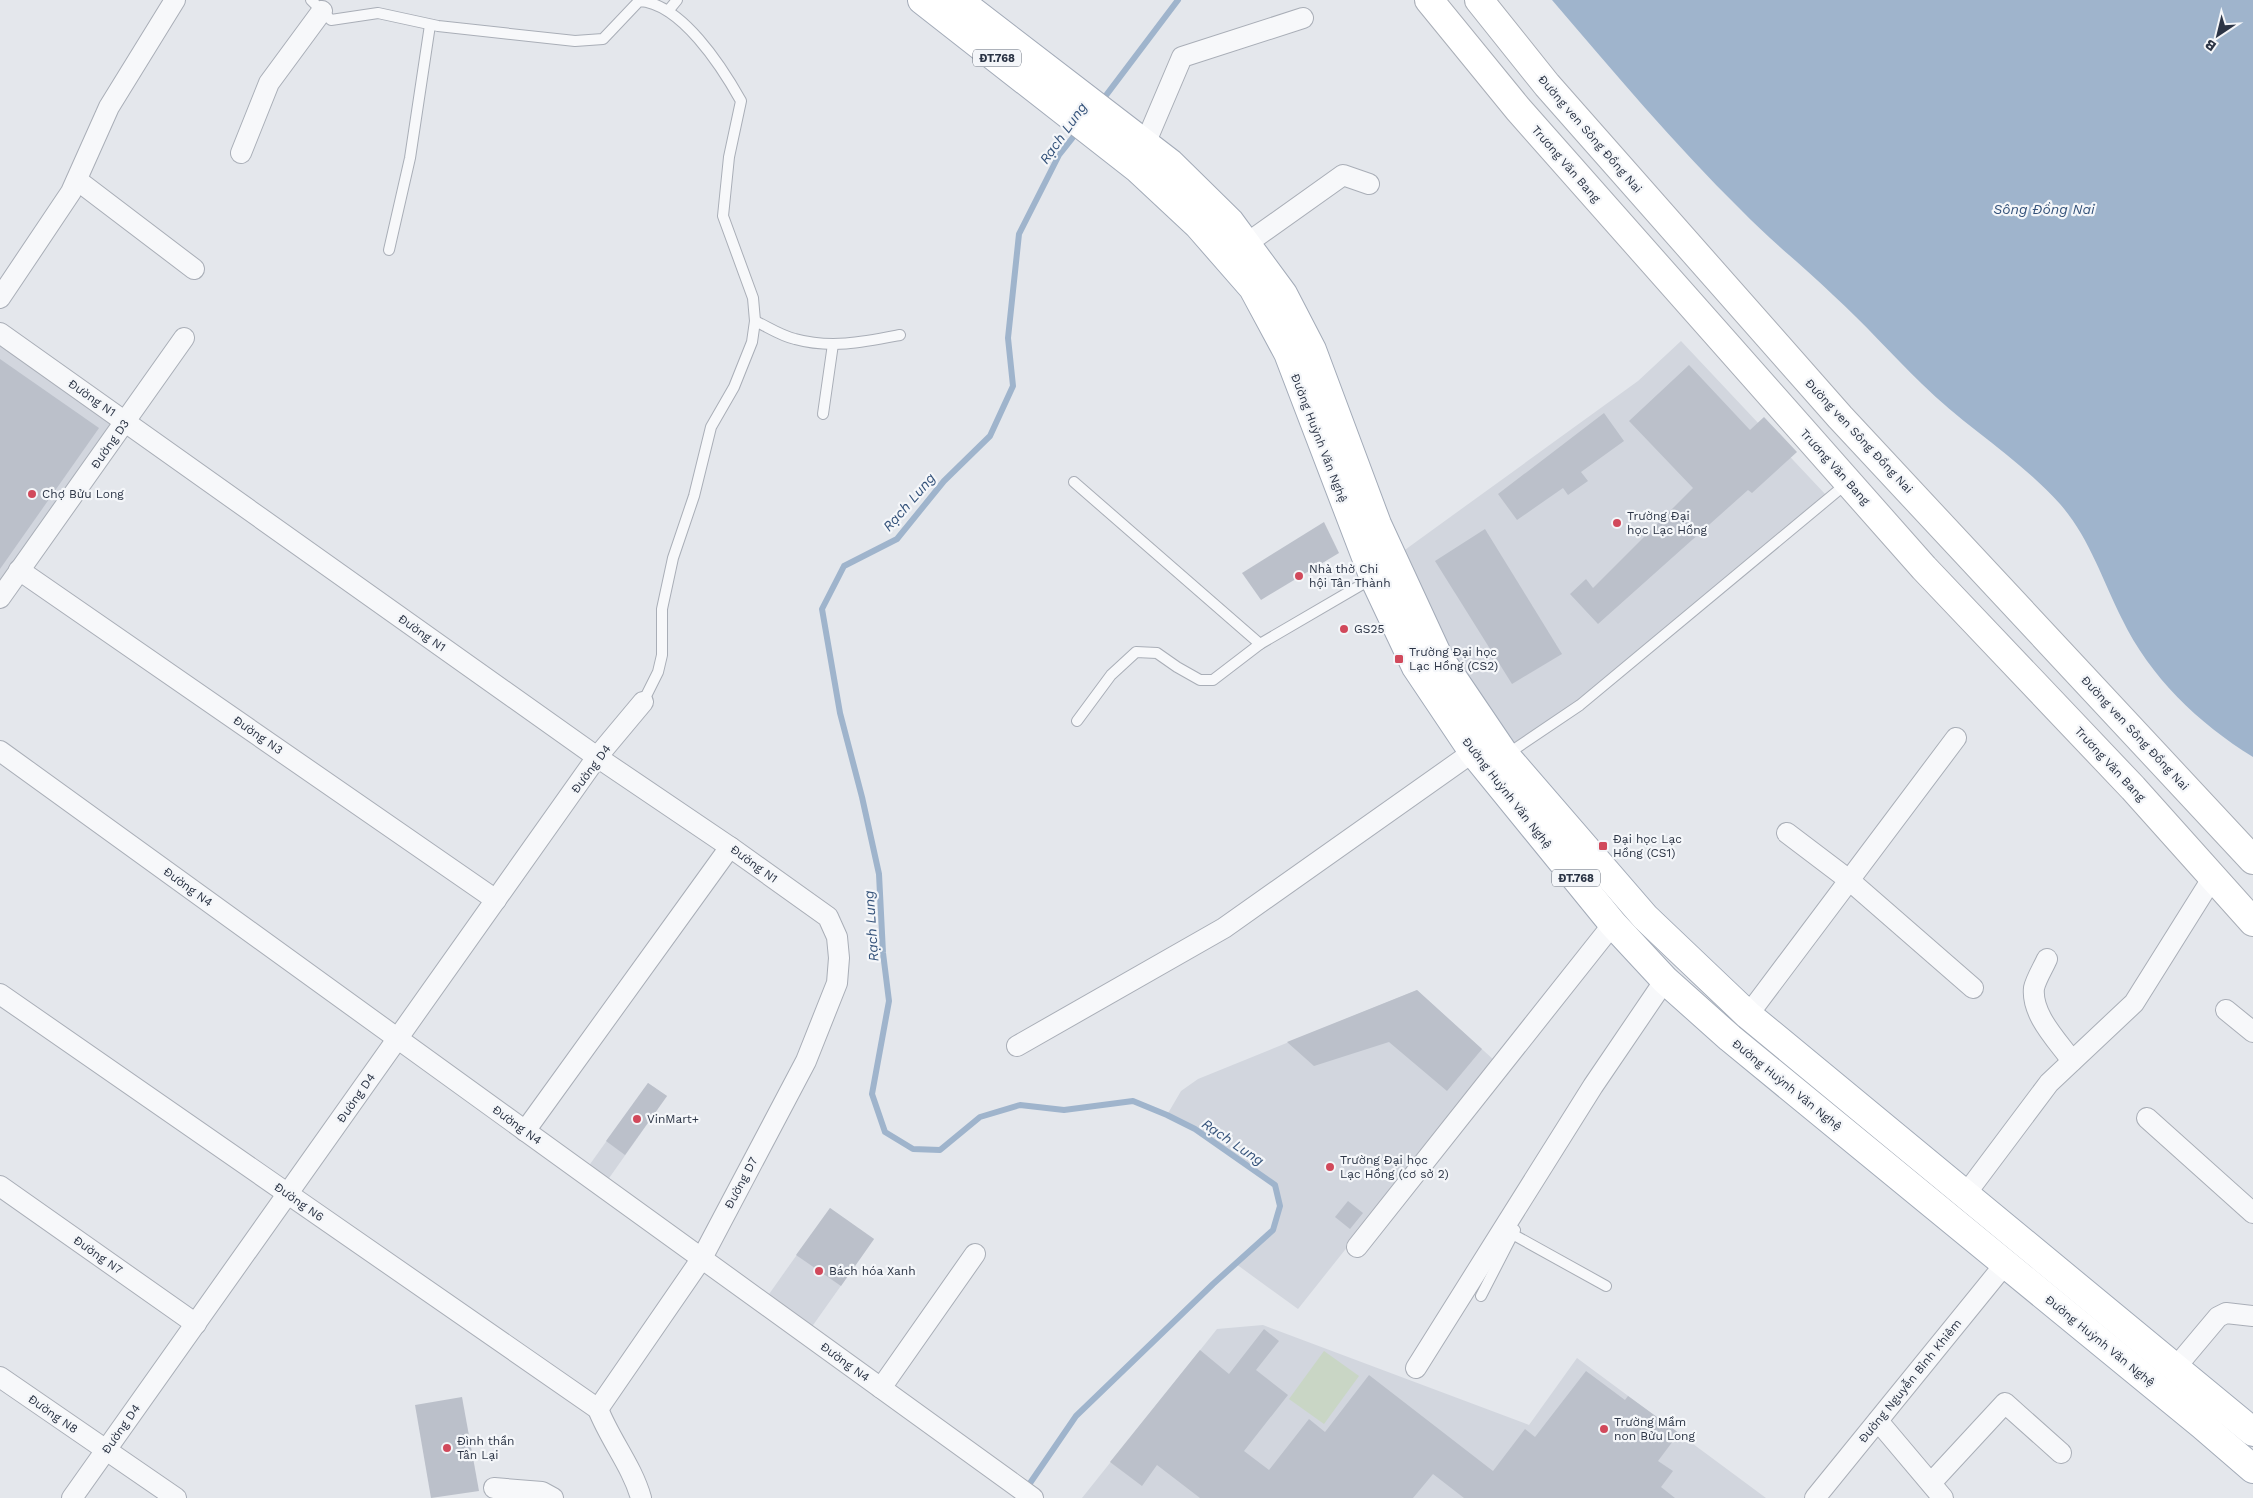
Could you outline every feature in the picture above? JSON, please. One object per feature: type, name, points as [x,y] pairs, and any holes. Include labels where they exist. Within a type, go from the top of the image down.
[{"type":"main road","name":"Đường Huỳnh Văn Nghệ","points":[[922,0],[1101,125],[1145,144],[1170,163],[1230,222],[1283,294],[1312,350],[1426,661],[1645,917],[1748,1015],[2253,1432]]},
{"type":"main road","name":"Trương Văn Bang","points":[[1429,0],[1518,109],[1924,568],[2133,788],[2253,922]]},
{"type":"main road","name":"Đường ven Sông Đồng Nai","points":[[1479,0],[1547,85],[1840,417],[2253,860]]},
{"type":"main road","name":"Đường Huỳnh Văn Nghệ","points":[[965,2],[1078,108]]},
{"type":"main road","name":"Đường Huỳnh Văn Nghệ","points":[[1101,125],[1138,169],[1198,225],[1253,288],[1288,353],[1374,578],[1426,661],[1473,752],[1613,924],[1665,980],[1730,1038],[2202,1424],[2253,1469]]},
{"type":"main road","points":[[2005,1264],[2024,1242]]},
{"type":"street","points":[[0,298],[71,192],[109,107],[175,0]]},
{"type":"street","points":[[241,153],[269,83],[316,6]]},
{"type":"street","points":[[1145,144],[1182,57],[1304,18]]},
{"type":"street","points":[[1246,244],[1343,175],[1369,184]]},
{"type":"street","points":[[77,180],[194,269]]},
{"type":"street","name":"Đường N1","points":[[0,333],[598,757],[828,917],[837,937]]},
{"type":"street","name":"Đường D3","points":[[0,598],[184,338]]},
{"type":"street","name":"Đường N3","points":[[19,570],[496,900]]},
{"type":"street","name":"Đường D4","points":[[72,1498],[598,757],[644,702]]},
{"type":"street","points":[[1748,1015],[1956,738]]},
{"type":"street","name":"Đường N4","points":[[0,751],[1033,1498]]},
{"type":"street","points":[[1017,1046],[1224,928],[1473,752]]},
{"type":"street","points":[[1787,833],[1849,880],[1973,988]]},
{"type":"street","points":[[525,1130],[730,847]]},
{"type":"street","points":[[1965,1195],[2040,1094],[2134,1003],[2213,877]]},
{"type":"street","points":[[1357,1247],[1613,924]]},
{"type":"street","name":"Đường D7","points":[[598,1409],[702,1258],[806,1061],[836,983],[840,958],[837,937]]},
{"type":"street","points":[[2048,959],[2034,987],[2035,1004],[2046,1026],[2072,1061]]},
{"type":"street","points":[[1416,1368],[1593,1086],[1665,980]]},
{"type":"street","name":"Đường N6","points":[[0,994],[598,1409]]},
{"type":"street","points":[[2226,1010],[2253,1032]]},
{"type":"street","points":[[2147,1118],[2253,1214]]},
{"type":"street","name":"Đường N7","points":[[0,1186],[196,1324]]},
{"type":"street","points":[[881,1388],[975,1254]]},
{"type":"street","name":"Đường Nguyễn Bỉnh Khiêm","points":[[1815,1498],[2005,1264]]},
{"type":"street","points":[[2176,1367],[2218,1317],[2226,1313],[2253,1316]]},
{"type":"street","name":"Đường N8","points":[[0,1377],[176,1498]]},
{"type":"street","points":[[1878,1421],[1937,1491],[2005,1403],[2061,1453]]},
{"type":"street","points":[[598,1409],[607,1433],[636,1480],[641,1498]]},
{"type":"street","points":[[494,1488],[542,1492],[553,1498]]},
{"type":"lane","points":[[624,0],[634,7]]},
{"type":"lane","points":[[316,6],[331,20],[378,13],[430,25],[575,41],[603,39],[639,0],[650,1],[668,11],[685,25],[720,67],[741,101],[730,157],[724,216],[754,298],[756,322],[752,342],[734,387],[711,427],[694,496],[674,558],[662,609],[662,655],[658,672],[644,702]]},
{"type":"lane","points":[[668,11],[677,0]]},
{"type":"lane","points":[[389,250],[410,158],[430,25]]},
{"type":"lane","points":[[756,322],[793,339],[816,344],[847,345],[900,335]]},
{"type":"lane","points":[[823,414],[833,344]]},
{"type":"lane","points":[[1074,482],[1260,644]]},
{"type":"lane","points":[[1505,755],[1580,705],[1840,489]]},
{"type":"lane","points":[[1077,721],[1111,675],[1136,652],[1157,653],[1177,668],[1200,680],[1213,680],[1260,644],[1374,578]]},
{"type":"lane","points":[[1480,1296],[1514,1235],[1520,1202]]},
{"type":"lane","points":[[1514,1235],[1606,1286]]},
{"type":"shaded area","name":"Trường Đại học Lạc Hồng","points":[[1681,341],[1826,495],[1577,702],[1512,744],[1448,650],[1402,552],[1638,381]]},
{"type":"shaded area","name":"Chợ Bửu Long","points":[[0,342],[115,423],[0,585]]},
{"type":"shaded area","name":"Trường Đại học Lạc Hồng (cơ sở 2)","points":[[1417,990],[1495,1061],[1298,1309],[1236,1264],[1273,1230],[1280,1206],[1275,1185],[1195,1129],[1167,1115],[1181,1091],[1198,1079]]},
{"type":"shaded area","name":"VinMart+","points":[[648,1083],[667,1096],[607,1181],[588,1167]]},
{"type":"shaded area","name":"Bách hóa Xanh","points":[[830,1208],[874,1239],[811,1328],[767,1297]]},
{"type":"shaded area","points":[[1263,1325],[1529,1425],[1577,1358],[1766,1498],[1082,1498],[1217,1329]]},
{"type":"green space","points":[[1324,1351],[1359,1376],[1324,1424],[1289,1399]]},
{"type":"water","name":"Sông Đồng Nai","points":[[1552,0],[2253,0],[2253,757],[2195,714],[2161,679],[2133,640],[2087,544],[2060,504],[2010,457],[1939,400],[1867,328],[1752,221],[1668,133]]},
{"type":"building","name":"Chợ Bửu Long","points":[[0,359],[99,428],[0,569]]},
{"type":"building","points":[[1689,365],[1750,430],[1764,417],[1797,452],[1752,493],[1748,490],[1598,624],[1570,594],[1586,579],[1593,588],[1693,488],[1629,421]]},
{"type":"building","points":[[1604,413],[1624,441],[1581,472],[1588,481],[1568,495],[1563,488],[1517,520],[1498,494]]},
{"type":"building","points":[[1324,522],[1339,553],[1261,600],[1242,573]]},
{"type":"building","points":[[1485,529],[1562,654],[1512,684],[1435,561]]},
{"type":"building","points":[[1417,990],[1482,1049],[1447,1091],[1389,1042],[1314,1066],[1287,1042]]},
{"type":"building","name":"VinMart+","points":[[648,1083],[667,1096],[625,1155],[606,1141]]},
{"type":"building","points":[[1348,1201],[1363,1213],[1350,1229],[1335,1217]]},
{"type":"building","points":[[830,1208],[874,1239],[841,1286],[796,1255]]},
{"type":"building","points":[[1264,1329],[1279,1341],[1256,1370],[1288,1395],[1244,1451],[1269,1470],[1309,1419],[1325,1432],[1369,1375],[1493,1471],[1525,1429],[1535,1437],[1586,1371],[1625,1400],[1628,1396],[1679,1433],[1658,1461],[1673,1471],[1661,1487],[1675,1498],[1464,1498],[1433,1474],[1413,1498],[1200,1498],[1157,1465],[1142,1486],[1110,1462],[1200,1350],[1229,1374]]},
{"type":"building","name":"Đình thần Tân Lại","points":[[462,1397],[479,1491],[431,1498],[415,1405]]},
{"type":"waterway","name":"Rạch Lung","points":[[1101,102],[1178,0]]},
{"type":"waterway","name":"Rạch Lung","points":[[1026,1489],[1076,1416],[1213,1284],[1273,1230],[1280,1206],[1275,1185],[1195,1129],[1133,1101],[1064,1110],[1020,1105],[980,1117],[940,1150],[913,1149],[885,1132],[872,1094],[889,1001],[883,953],[879,874],[862,797],[840,713],[822,609],[844,566],[897,539],[944,481],[990,436],[1013,386],[1008,338],[1019,234],[1059,155],[1078,131]]},
{"type":"place","name":"Chợ Bửu Long","points":[[32,494]]},
{"type":"place","name":"Trường Đại học Lạc Hồng","points":[[1617,523]]},
{"type":"place","name":"Nhà thờ Chi hội Tân Thành","points":[[1299,576]]},
{"type":"place","name":"GS25","points":[[1344,629]]},
{"type":"place","name":"Trường Đại học Lạc Hồng (CS2)","points":[[1399,659]]},
{"type":"place","name":"Đại học Lạc Hồng (CS1)","points":[[1603,846]]},
{"type":"place","name":"VinMart+","points":[[637,1119]]},
{"type":"place","name":"Trường Đại học Lạc Hồng (cơ sở 2)","points":[[1330,1167]]},
{"type":"place","name":"Bách hóa Xanh","points":[[819,1271]]},
{"type":"place","name":"Trường Mầm non Bửu Long","points":[[1604,1429]]},
{"type":"place","name":"Đình thần Tân Lại","points":[[447,1448]]}]
